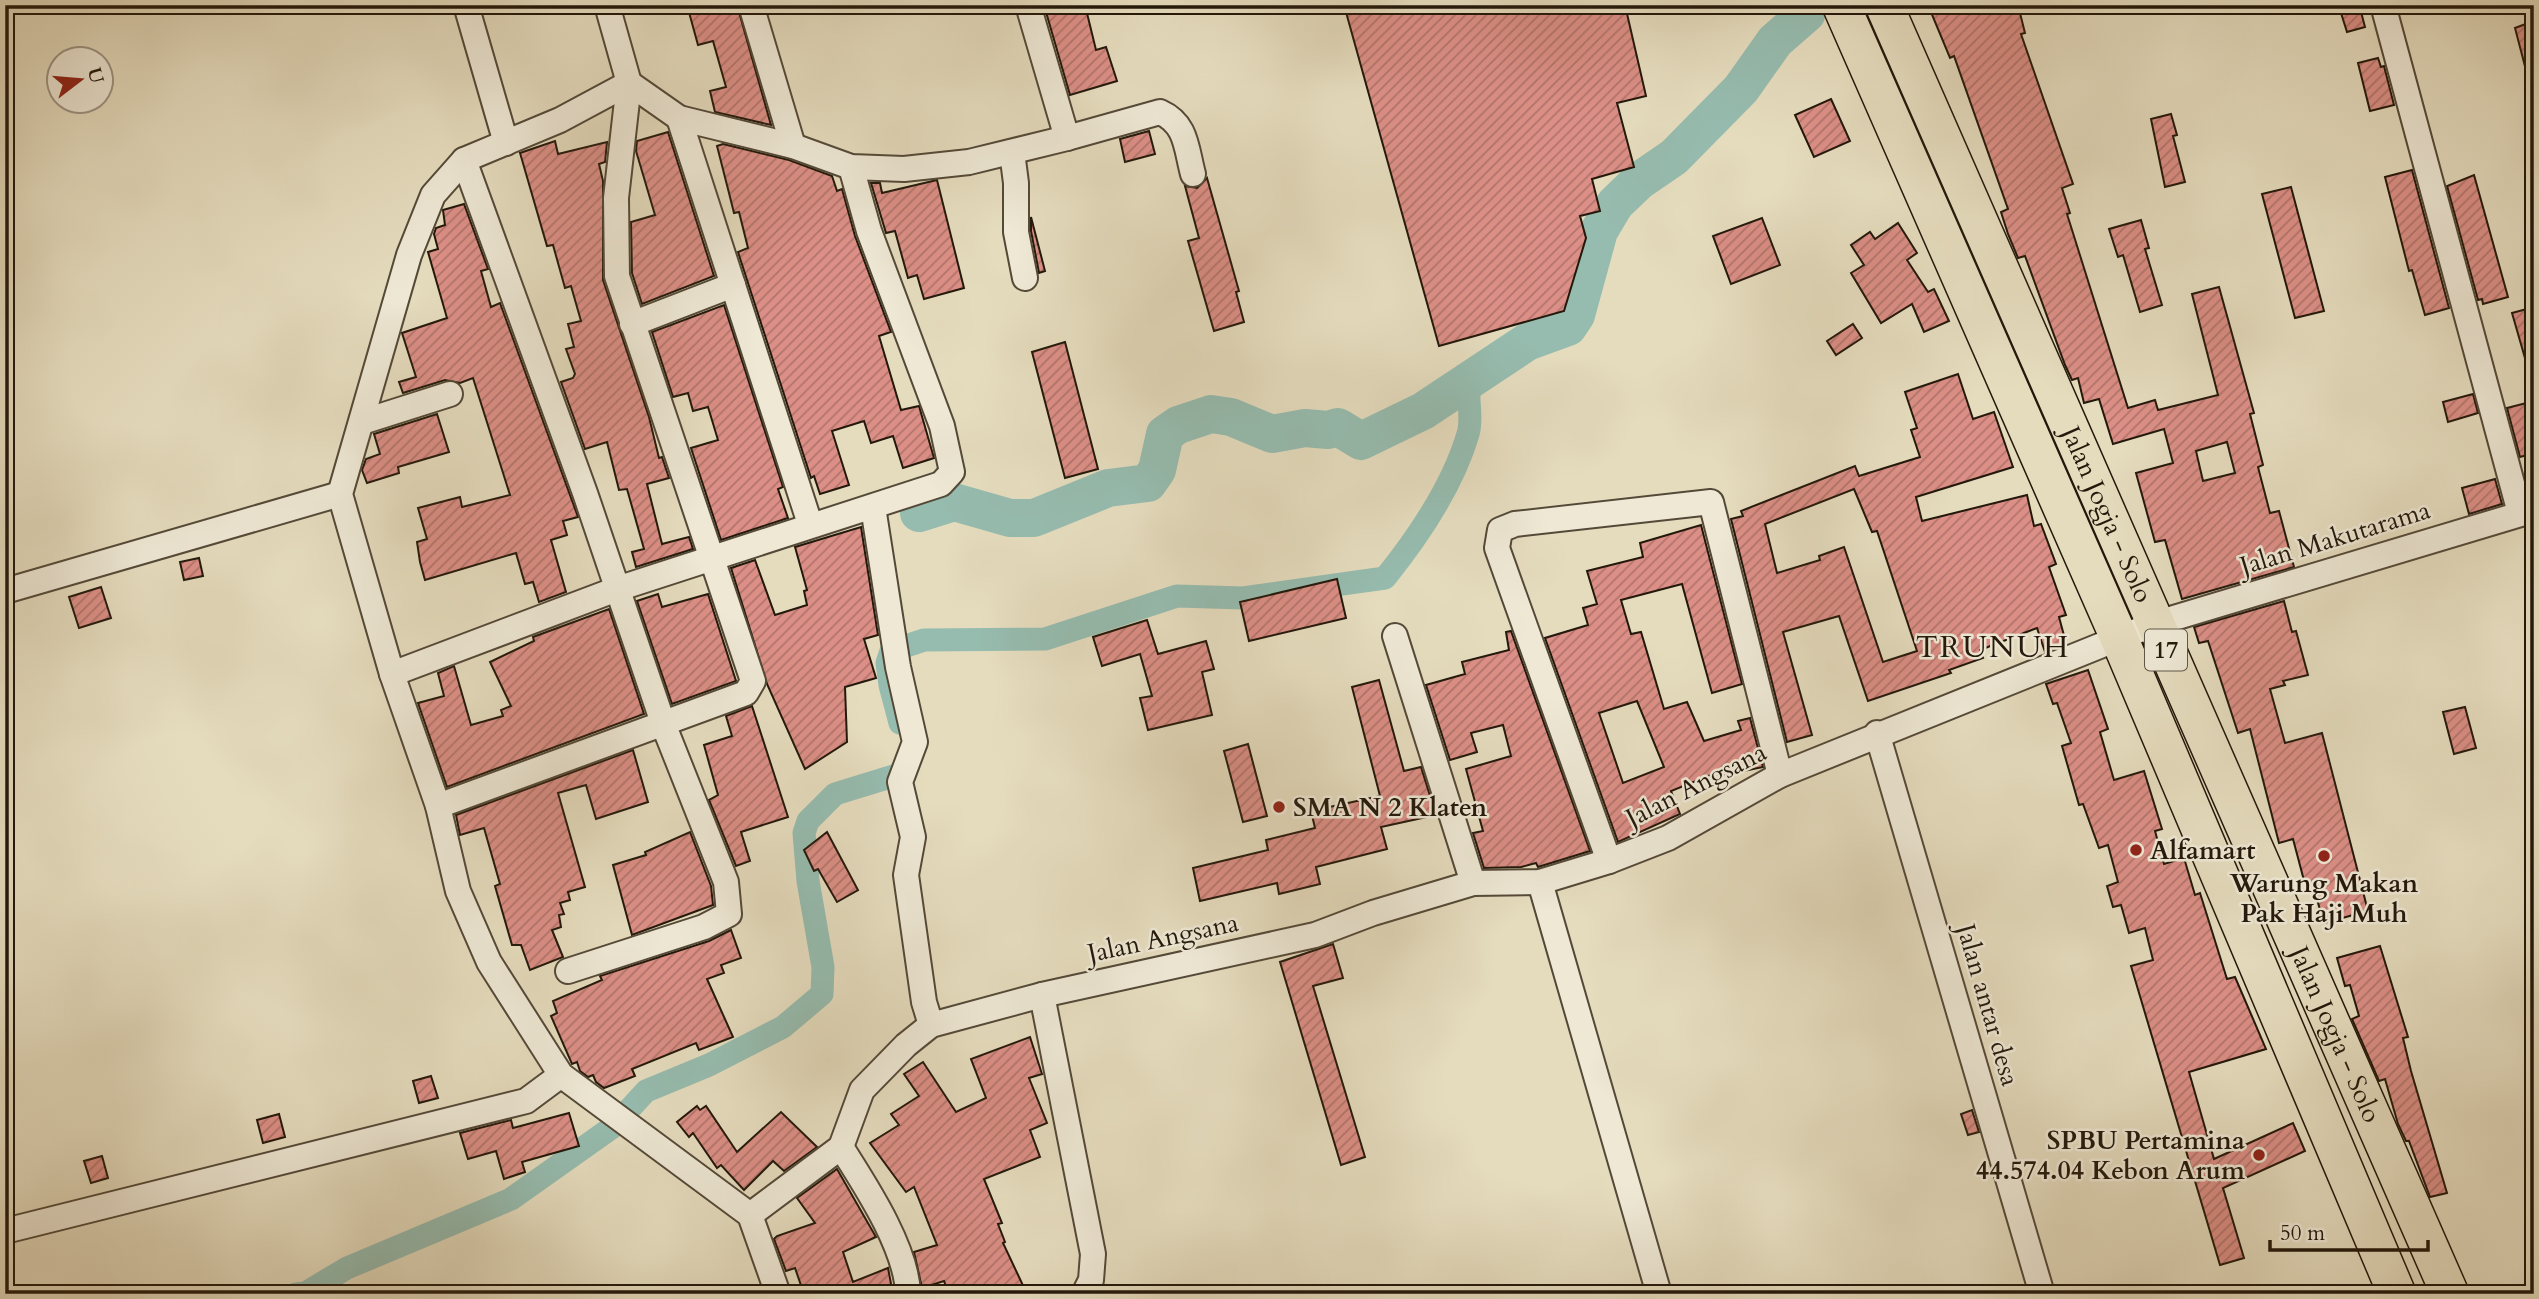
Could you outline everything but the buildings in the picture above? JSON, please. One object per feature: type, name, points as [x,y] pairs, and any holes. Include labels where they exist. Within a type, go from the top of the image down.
[{"type":"highway","name":"Jalan Jogja - Solo","points":[[1841,5],[2120,640],[2397,1294]]},
{"type":"highway","name":"Jalan Jogja - Solo","points":[[1884,5],[2449,1294]]},
{"type":"street","points":[[466,5],[506,143]]},
{"type":"street","points":[[438,806],[664,726],[746,693],[753,681],[617,276],[618,168],[629,83],[607,5]]},
{"type":"street","points":[[751,5],[793,146]]},
{"type":"street","points":[[1028,5],[1066,138]]},
{"type":"street","points":[[2383,5],[2527,512]]},
{"type":"street","points":[[629,83],[560,120],[464,160],[433,195],[409,255],[340,494],[392,674],[438,806],[458,891],[489,962],[561,1075],[750,1215],[778,1294]]},
{"type":"street","points":[[629,83],[679,118],[793,146],[851,167],[905,169],[969,162],[1160,112],[1175,118],[1182,130],[1193,174]]},
{"type":"street","points":[[679,118],[810,524]]},
{"type":"street","points":[[1012,152],[1016,232],[1025,278]]},
{"type":"street","points":[[464,160],[664,726],[726,882],[729,914],[705,927],[568,971]]},
{"type":"street","points":[[392,674],[617,589],[810,524],[873,507],[940,484],[952,472],[942,426],[869,231],[851,167]]},
{"type":"street","points":[[632,324],[733,285]]},
{"type":"street","points":[[362,422],[450,394]]},
{"type":"street","points":[[5,591],[340,494]]},
{"type":"street","points":[[1609,861],[1497,548],[1500,530],[1515,524],[1711,502],[1780,775]]},
{"type":"street","points":[[750,1215],[841,1147],[862,1090],[906,1045],[931,1025],[924,1002],[906,874],[913,837],[900,782],[915,742],[898,667],[873,507]]},
{"type":"street","name":"Jalan Makutarama","points":[[2120,640],[2154,624],[2527,512]]},
{"type":"street","points":[[1395,636],[1473,883]]},
{"type":"street","name":"Jalan Angsana","points":[[931,1025],[1042,995],[1315,934],[1373,913],[1473,883],[1540,882],[1609,861],[1668,838],[1780,775],[1877,733],[2120,640]]},
{"type":"street","name":"Jalan antar desa","points":[[1877,733],[2042,1294]]},
{"type":"street","points":[[1540,882],[1659,1294]]},
{"type":"street","points":[[1042,995],[1093,1254],[1091,1280],[1084,1294]]},
{"type":"street","points":[[5,1231],[526,1101],[561,1075]]},
{"type":"street","points":[[841,1147],[878,1208],[908,1279],[908,1294]]},
{"type":"waterway","points":[[919,513],[954,502],[1010,518],[1034,518],[1108,488],[1148,483],[1157,470],[1165,434],[1178,425],[1211,414],[1231,417],[1272,434],[1305,428],[1328,430],[1338,427],[1361,441],[1423,411],[1527,342],[1568,327],[1576,315],[1599,231],[1615,204],[1639,181],[1674,157],[1741,89],[1775,41],[1806,14],[1804,5]]},
{"type":"waterway","points":[[900,723],[887,663],[891,651],[924,640],[1045,639],[1177,596],[1243,598],[1385,578],[1422,528],[1453,472],[1470,427],[1469,390],[1472,376]]},
{"type":"waterway","points":[[296,1294],[307,1292],[347,1268],[511,1199],[614,1126],[646,1091],[709,1065],[783,1027],[822,994],[823,967],[808,881],[804,833],[808,821],[835,794],[900,774],[905,771],[909,759]]},
{"type":"place","name":"SMA N 2 Klaten","points":[[1279,807]]},
{"type":"place","name":"Alfamart","points":[[2136,850]]},
{"type":"place","name":"Warung Makan Pak Haji Muh","points":[[2324,856]]},
{"type":"place","name":"SPBU Pertamina 44.574.04 Kebon Arum","points":[[2259,1155]]},
{"type":"district","name":"TRUNUH","points":[[1993,647]]}]
